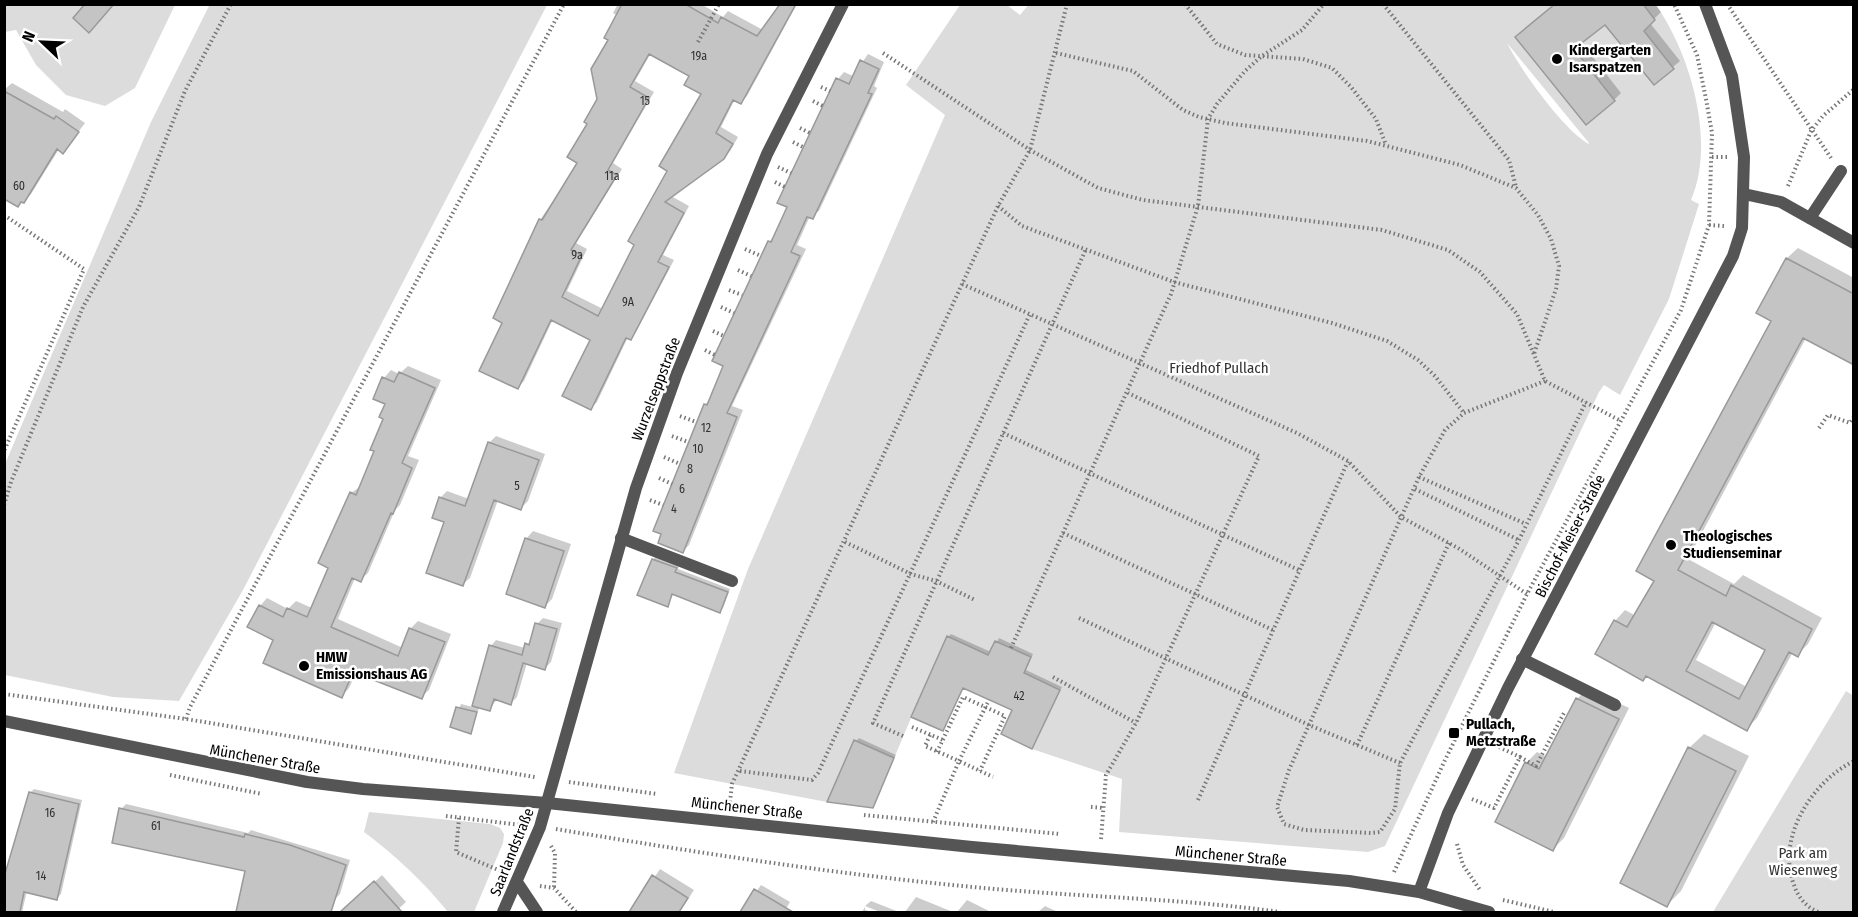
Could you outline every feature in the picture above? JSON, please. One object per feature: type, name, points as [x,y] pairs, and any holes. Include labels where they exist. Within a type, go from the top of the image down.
[{"type":"street","name":"Wurzelseppstraße","points":[[547,803],[636,488],[677,374],[764,161],[843,4]]},
{"type":"street","name":"Bischof-Meiser-Straße","points":[[1419,892],[1448,813],[1522,659],[1733,256],[1742,228],[1744,157],[1732,76],[1705,4]]},
{"type":"street","points":[[1810,218],[1841,171]]},
{"type":"street","points":[[1744,194],[1781,202],[1854,243]]},
{"type":"street","points":[[621,538],[732,581]]},
{"type":"street","points":[[1522,659],[1615,705]]},
{"type":"street","name":"Münchener Straße","points":[[4,721],[307,782],[363,789],[547,803],[1390,886],[1419,892],[1482,912]]},
{"type":"street","name":"Saarlandstraße","points":[[503,912],[540,827],[547,803]]},
{"type":"street","points":[[517,882],[537,912]]},
{"type":"path","points":[[4,505],[11,482],[83,308],[139,207],[185,91],[231,4]]},
{"type":"path","points":[[186,719],[190,707],[564,4]]},
{"type":"path","points":[[698,42],[719,4]]},
{"type":"path","points":[[730,802],[732,784],[740,771],[962,284],[998,206],[1030,150],[1067,4]]},
{"type":"path","points":[[1185,4],[1217,44],[1245,55],[1303,58],[1332,68],[1351,87],[1376,119],[1387,146]]},
{"type":"path","points":[[1011,648],[1142,364],[1174,282],[1198,206],[1208,119],[1217,104],[1262,56],[1302,30],[1324,4]]},
{"type":"path","points":[[1383,4],[1509,160],[1516,188],[1538,215],[1551,239],[1558,266],[1556,289],[1534,354]]},
{"type":"path","points":[[1390,886],[1394,872],[1444,760],[1527,594],[1681,310],[1709,225],[1712,133],[1697,55],[1674,4]]},
{"type":"path","points":[[1727,4],[1811,131],[1841,171]]},
{"type":"path","points":[[883,53],[932,88],[1030,150],[1098,188],[1143,200],[1382,230],[1448,250],[1480,272],[1517,314],[1545,381],[1621,421]]},
{"type":"path","points":[[1056,53],[1133,70],[1184,110],[1208,119],[1387,146],[1460,165],[1516,188]]},
{"type":"path","points":[[1781,202],[1811,131],[1823,116],[1854,89]]},
{"type":"path","points":[[998,206],[1022,226],[1174,282],[1322,320],[1387,341],[1426,368],[1464,413]]},
{"type":"path","points":[[4,215],[84,269],[4,451]]},
{"type":"path","points":[[903,736],[873,723],[1086,249]]},
{"type":"path","points":[[962,284],[1053,322],[1297,433],[1348,461],[1401,518],[1449,543],[1527,594]]},
{"type":"path","points":[[740,771],[812,780],[818,773],[1030,314]]},
{"type":"path","points":[[1545,381],[1464,413],[1445,429],[1419,477],[1289,770],[1276,807],[1284,824],[1292,827],[1380,832],[1395,808],[1400,763],[1500,575],[1586,402]]},
{"type":"path","points":[[1101,839],[1106,775],[1136,723],[1259,456],[1128,393]]},
{"type":"path","points":[[1819,428],[1828,415],[1850,423],[1854,417]]},
{"type":"path","points":[[1003,433],[1299,570]]},
{"type":"path","points":[[1198,800],[1348,461]]},
{"type":"path","points":[[1419,477],[1526,524]]},
{"type":"path","points":[[1415,489],[1518,540]]},
{"type":"path","points":[[1064,533],[1273,630]]},
{"type":"path","points":[[845,542],[911,574],[936,581],[975,600]]},
{"type":"path","points":[[1357,745],[1449,543]]},
{"type":"path","points":[[1079,618],[1309,725],[1400,763]]},
{"type":"path","points":[[1053,677],[1136,723]]},
{"type":"path","points":[[4,694],[186,719],[553,780],[665,795]]},
{"type":"path","points":[[937,752],[963,697],[986,707],[1005,716],[980,771]]},
{"type":"path","points":[[933,822],[958,761],[989,700]]},
{"type":"path","points":[[1458,793],[1494,808],[1520,757],[1536,766],[1565,711]]},
{"type":"path","points":[[912,727],[943,740]]},
{"type":"path","points":[[930,735],[925,746],[993,777]]},
{"type":"path","points":[[1818,912],[1803,902],[1795,890],[1790,876],[1790,844],[1798,821],[1812,798],[1834,774],[1854,761]]},
{"type":"path","points":[[719,801],[741,804]]},
{"type":"path","points":[[1091,807],[1104,808]]},
{"type":"path","points":[[1448,813],[1463,865],[1484,895]]},
{"type":"path","points":[[859,815],[1067,835]]},
{"type":"path","points":[[459,818],[456,852],[502,870]]},
{"type":"path","points":[[540,827],[555,853],[554,888],[576,912]]},
{"type":"path","points":[[540,827],[707,854],[971,887],[1225,905],[1280,912]]},
{"type":"path","points":[[1091,838],[1113,840]]},
{"type":"path","points":[[1387,870],[1394,872]]},
{"type":"green space","points":[[210,4],[547,5],[243,590],[179,701],[113,697],[5,675],[5,464],[151,122]]},
{"type":"green space","name":"Friedhof Pullach","points":[[1029,4],[1656,5],[1680,48],[1696,100],[1700,126],[1701,152],[1698,177],[1691,200],[1699,204],[1669,299],[1620,395],[1604,385],[1599,392],[1385,846],[1368,852],[1119,832],[1122,779],[1032,749],[1001,734],[1013,706],[1007,704],[1005,707],[971,691],[964,684],[943,731],[911,718],[873,808],[827,802],[674,773],[748,569],[945,115],[906,85],[960,5],[1007,5],[1020,15]],"holes":[[[1507,43],[1589,143],[1579,137],[1555,113],[1532,83]]]},
{"type":"green space","points":[[5,5],[175,5],[135,88],[105,106],[66,95],[36,65],[16,30],[5,32]]},
{"type":"green space","name":"Park am Wiesenweg","points":[[1846,691],[1854,696],[1853,912],[1713,912]]},
{"type":"green space","points":[[369,812],[490,824],[500,828],[504,834],[503,843],[474,912],[448,912],[409,869],[364,832]]},
{"type":"building","points":[[85,4],[114,4],[89,33],[73,18]]},
{"type":"building","points":[[622,4],[685,4],[718,23],[721,17],[757,36],[780,4],[796,4],[741,104],[733,100],[716,133],[733,144],[724,159],[665,202],[684,213],[658,262],[669,267],[631,340],[626,338],[591,410],[562,396],[590,340],[551,320],[518,389],[479,371],[502,323],[493,318],[539,219],[542,220],[577,163],[567,157],[587,124],[584,122],[597,99],[591,69],[608,40],[604,38]],"holes":[[[649,54],[689,76],[684,85],[701,94],[659,166],[667,171],[628,241],[634,245],[598,316],[562,297],[582,255],[571,250],[617,175],[608,170],[649,98],[630,87]]]},
{"type":"building","name":"Kindergarten Isarspatzen","points":[[1555,4],[1643,4],[1655,20],[1644,31],[1674,69],[1654,85],[1605,25],[1574,49],[1615,101],[1586,125],[1515,37]]},
{"type":"building","points":[[860,60],[879,69],[868,93],[872,94],[813,219],[807,217],[791,252],[800,256],[727,413],[737,417],[683,553],[658,543],[661,534],[653,531],[704,404],[707,405],[723,366],[712,361],[768,241],[771,242],[787,207],[777,203],[836,78],[849,84]]},
{"type":"building","points":[[4,91],[54,119],[56,116],[79,132],[63,154],[57,149],[24,203],[21,202],[18,207],[4,199]]},
{"type":"building","name":"Theologisches Studienseminar","points":[[1786,258],[1854,294],[1854,365],[1803,338],[1678,570],[1726,596],[1731,585],[1812,629],[1798,657],[1789,652],[1747,731],[1646,676],[1643,681],[1595,654],[1614,620],[1627,627],[1654,581],[1636,571],[1771,321],[1756,313]],"holes":[[[1712,622],[1765,650],[1739,699],[1686,671]]]},
{"type":"building","points":[[399,372],[435,388],[402,463],[412,468],[393,514],[391,513],[361,582],[352,578],[331,627],[398,656],[409,628],[445,642],[422,699],[353,672],[342,698],[263,663],[273,640],[247,627],[259,605],[283,617],[287,608],[307,617],[328,568],[318,563],[350,492],[356,495],[374,451],[370,450],[383,419],[379,417],[385,404],[373,399],[382,377],[394,382]]},
{"type":"building","points":[[488,442],[539,460],[521,510],[494,500],[463,586],[426,573],[444,522],[432,518],[439,497],[465,506]]},
{"type":"building","points":[[525,538],[564,551],[545,608],[506,594]]},
{"type":"building","points":[[652,559],[677,568],[675,572],[728,592],[720,613],[672,594],[668,607],[637,595]]},
{"type":"building","points":[[535,623],[557,629],[545,670],[523,663],[511,705],[494,699],[490,711],[472,706],[489,645],[522,655],[525,643],[529,645]]},
{"type":"building","points":[[947,636],[988,655],[995,641],[1031,657],[1024,673],[1060,690],[1032,749],[1001,734],[1012,710],[963,688],[943,731],[911,717]]},
{"type":"building","points":[[1576,698],[1619,719],[1553,851],[1495,822],[1525,762],[1539,769]]},
{"type":"building","points":[[456,707],[477,712],[471,734],[450,727]]},
{"type":"building","points":[[854,740],[894,758],[873,808],[827,802]]},
{"type":"building","points":[[1688,747],[1736,771],[1667,907],[1620,883]]},
{"type":"building","points":[[29,792],[79,804],[57,900],[24,892],[20,912],[4,912],[4,877]]},
{"type":"building","points":[[119,808],[244,837],[245,834],[290,845],[346,865],[331,912],[236,912],[245,871],[112,843]]},
{"type":"building","points":[[652,875],[688,898],[679,912],[629,912]]},
{"type":"building","points":[[374,881],[402,912],[340,912]]},
{"type":"building","points":[[754,889],[793,912],[740,912]]},
{"type":"place","name":"Kindergarten Isarspatzen","points":[[1557,59]]},
{"type":"place","name":"Theologisches Studienseminar","points":[[1671,545]]},
{"type":"place","name":"HMW Emissionshaus AG","points":[[304,666]]},
{"type":"place","name":"Pullach, Metzstraße","points":[[1454,733]]}]
